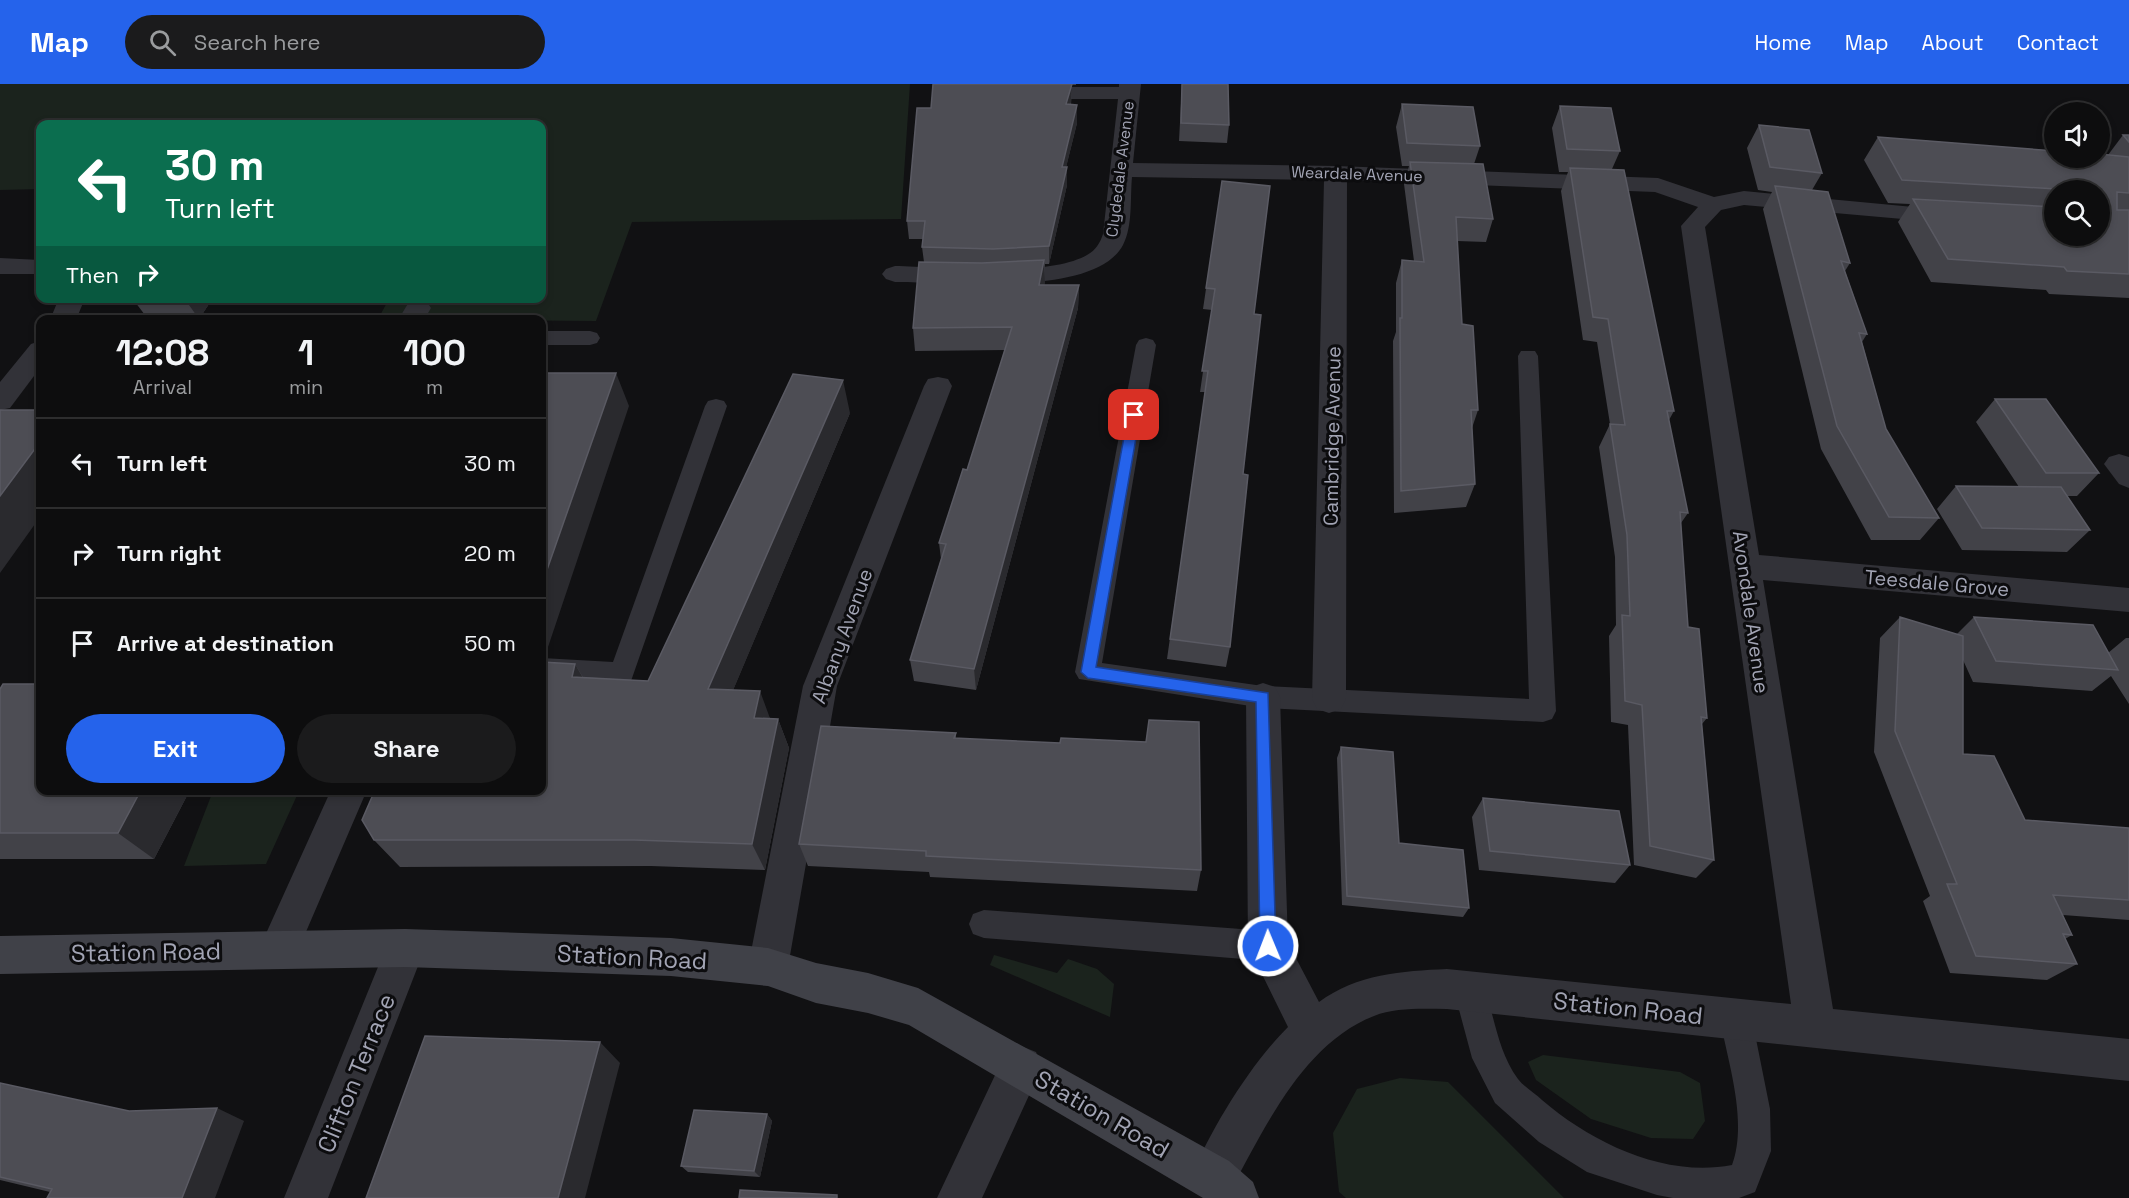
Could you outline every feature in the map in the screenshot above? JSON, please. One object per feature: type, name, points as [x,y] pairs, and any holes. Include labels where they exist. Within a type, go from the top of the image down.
[{"type":"main road","name":"Station Road","points":[[0,955],[405,948],[671,957],[768,968],[816,983],[868,993],[918,1008],[1225,1188]]},
{"type":"street","points":[[1001,94],[1130,89]]},
{"type":"street","name":"Clydedale Avenue","points":[[894,274],[1044,273],[1074,270],[1094,262],[1108,250],[1115,234],[1130,89]]},
{"type":"street","name":"Weardale Avenue","points":[[1122,170],[1335,173],[1658,185],[1713,204]]},
{"type":"street","name":"Cambridge Avenue","points":[[1329,699],[1335,173]]},
{"type":"street","points":[[1713,204],[1744,198],[1871,212],[1975,218]]},
{"type":"street","name":"Avondale Avenue","points":[[1713,204],[1693,226],[1815,1027]]},
{"type":"street","points":[[0,266],[36,267]]},
{"type":"street","points":[[0,401],[36,357]]},
{"type":"street","name":"Albany Avenue","points":[[768,968],[820,686],[938,386]]},
{"type":"street","name":"Teesdale Grove","points":[[1744,566],[2129,600]]},
{"type":"street","points":[[1263,697],[1268,946],[1312,1031]]},
{"type":"street","points":[[279,949],[347,795]]},
{"type":"street","name":"Clifton Terrace","points":[[306,1198],[405,948]]},
{"type":"street","name":"Station Road","points":[[1225,1188],[1272,1076],[1312,1031],[1366,999],[1406,991],[1447,989],[1470,991],[2129,1060]]},
{"type":"street","points":[[959,1198],[1021,1067]]},
{"type":"lane","points":[[546,338],[590,338]]},
{"type":"lane","points":[[1146,345],[1088,672],[1263,697],[1544,711],[1528,356]]},
{"type":"lane","points":[[546,669],[621,673],[716,406]]},
{"type":"lane","points":[[984,924],[1268,946]]},
{"type":"lane","points":[[1470,991],[1483,1047],[1507,1091],[1551,1130],[1599,1160],[1657,1178],[1708,1187],[1743,1180],[1754,1151],[1753,1109],[1736,1019]]},
{"type":"shaded area","points":[[0,84],[910,84],[901,219],[632,222],[596,321],[546,321],[546,315],[380,315],[387,303],[546,303],[546,120],[36,120],[36,189],[0,190]]},
{"type":"shaded area","points":[[211,795],[297,795],[266,864],[184,866]]},
{"type":"shaded area","points":[[994,955],[1057,973],[1068,959],[1097,969],[1114,984],[1110,1017],[990,965]]},
{"type":"shaded area","points":[[1543,1055],[1680,1072],[1700,1083],[1705,1121],[1693,1139],[1651,1138],[1591,1119],[1536,1080],[1528,1062]]},
{"type":"shaded area","points":[[1400,1078],[1448,1082],[1564,1198],[1346,1198],[1339,1192],[1333,1133],[1357,1089]]},
{"type":"building","points":[[933,84],[1072,84],[1066,104],[1077,105],[1062,167],[1067,167],[1049,246],[993,249],[922,247],[925,221],[907,221],[917,108],[931,108]]},
{"type":"building","points":[[1182,84],[1228,84],[1229,125],[1181,123]]},
{"type":"building","points":[[1402,104],[1473,107],[1480,146],[1407,143]]},
{"type":"building","points":[[1560,106],[1611,108],[1620,151],[1567,149]]},
{"type":"building","points":[[1759,125],[1809,130],[1822,173],[1770,167]]},
{"type":"building","points":[[1878,137],[2044,150],[2044,168],[2110,168],[2110,155],[2129,157],[2129,193],[2117,192],[2117,210],[2129,210],[2129,274],[2067,271],[2064,267],[1948,259],[1913,199],[2044,206],[2044,246],[2110,246],[2110,180],[2044,180],[2044,188],[1902,180]]},
{"type":"building","points":[[1410,162],[1483,164],[1493,219],[1456,217],[1462,324],[1473,326],[1478,410],[1471,410],[1475,484],[1401,491],[1402,260],[1424,262]]},
{"type":"building","points":[[1570,168],[1624,170],[1674,411],[1667,411],[1688,513],[1680,512],[1688,627],[1699,629],[1707,718],[1701,717],[1714,860],[1650,846],[1642,705],[1625,701],[1622,615],[1630,616],[1627,535],[1610,424],[1625,425],[1608,319],[1593,317]]},
{"type":"building","points":[[1222,181],[1270,186],[1254,314],[1261,315],[1243,474],[1248,475],[1230,647],[1170,639],[1208,371],[1202,371],[1215,289],[1206,288]]},
{"type":"building","points":[[1775,186],[1828,192],[1850,263],[1841,261],[1867,334],[1859,333],[1886,429],[1939,518],[1889,517],[1837,426]]},
{"type":"building","points":[[1044,260],[1039,285],[1079,285],[974,669],[910,660],[946,544],[939,543],[963,469],[967,470],[1012,327],[913,328],[919,262],[982,263]]},
{"type":"building","points":[[546,373],[616,373],[546,573]]},
{"type":"building","points":[[793,374],[843,380],[708,689],[760,691],[754,718],[778,719],[752,844],[634,840],[374,840],[362,820],[373,795],[546,795],[546,662],[575,664],[572,677],[648,681]]},
{"type":"building","points":[[1995,399],[2046,399],[2099,473],[2046,473]]},
{"type":"building","points":[[0,410],[36,410],[36,447],[0,496]]},
{"type":"building","points":[[1956,486],[2061,487],[2090,530],[1982,528]]},
{"type":"building","points":[[1900,617],[1963,636],[1963,754],[1994,756],[2025,820],[2129,828],[2129,900],[2053,895],[2072,935],[2063,934],[2077,964],[1976,956],[1947,884],[1957,884],[1895,731]]},
{"type":"building","points":[[1974,617],[2093,625],[2118,670],[1996,661]]},
{"type":"building","points":[[3,684],[36,684],[36,795],[138,795],[118,833],[0,833],[0,689]]},
{"type":"building","points":[[1149,720],[1199,722],[1201,870],[926,856],[926,851],[799,844],[821,726],[956,733],[954,738],[1060,743],[1061,738],[1146,742]]},
{"type":"building","points":[[1341,747],[1393,752],[1399,843],[1463,850],[1469,908],[1347,896]]},
{"type":"building","points":[[1483,798],[1619,811],[1630,865],[1490,851]]},
{"type":"building","points":[[425,1036],[600,1042],[558,1198],[366,1198]]},
{"type":"building","points":[[0,1083],[129,1111],[217,1108],[182,1198],[47,1198],[52,1189],[0,1177]]},
{"type":"building","points":[[694,1110],[767,1114],[754,1171],[681,1166]]},
{"type":"building","points":[[740,1190],[837,1195],[837,1198],[739,1198]]},
{"type":"route","points":[[1134,415],[1088,672],[1263,697],[1268,946]]}]
